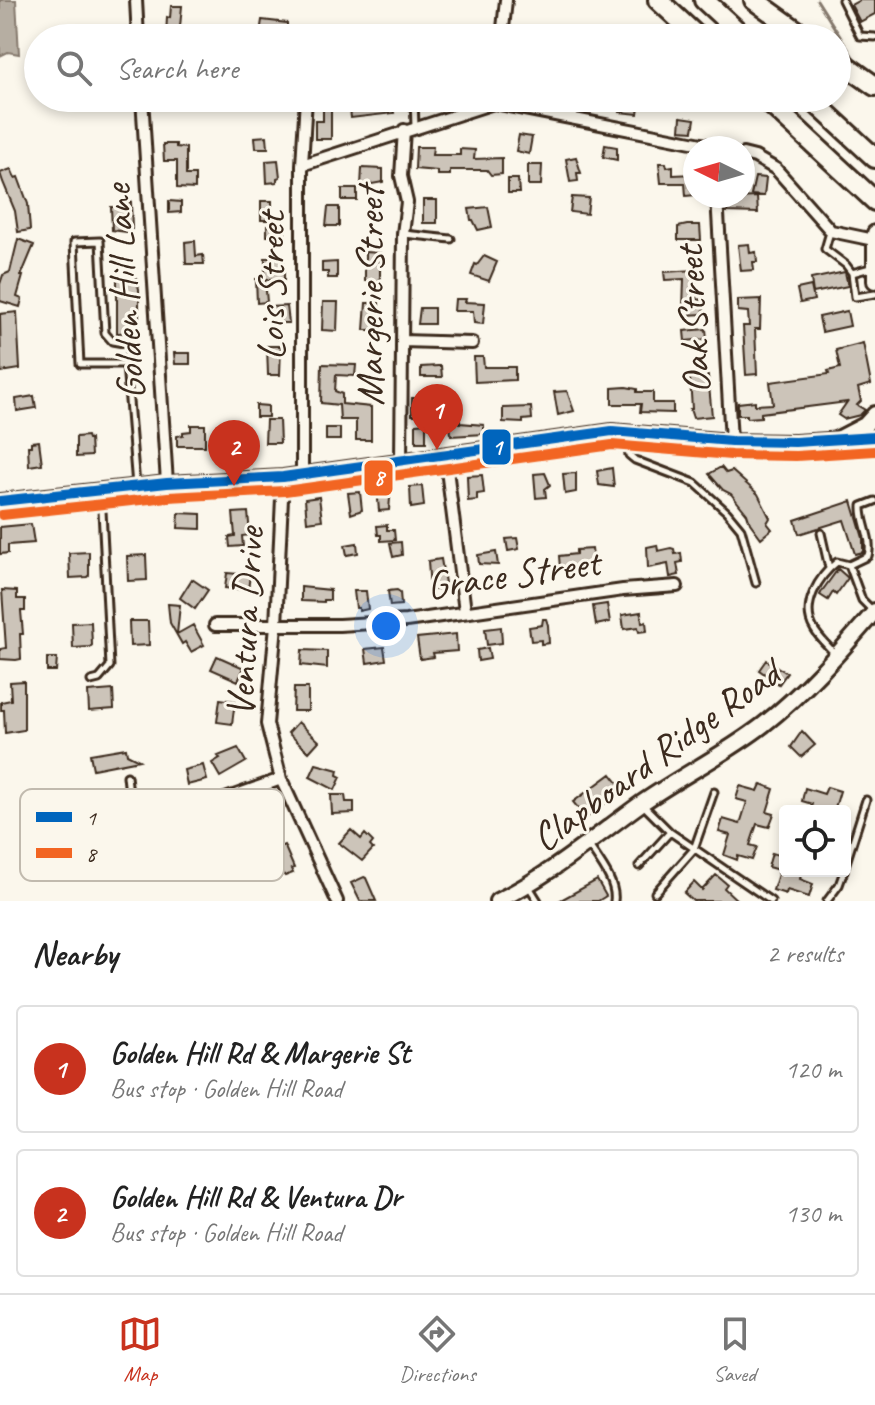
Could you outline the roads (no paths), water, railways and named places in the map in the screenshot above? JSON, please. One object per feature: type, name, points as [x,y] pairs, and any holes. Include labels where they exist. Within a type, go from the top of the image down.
[{"type":"highway","points":[[658,0],[684,24]]},
{"type":"highway","points":[[704,0],[730,24]]},
{"type":"highway","points":[[754,0],[787,24]]},
{"type":"highway","points":[[851,69],[875,86]]},
{"type":"highway","points":[[779,112],[875,201]]},
{"type":"highway","points":[[825,112],[869,152]]},
{"type":"main road","points":[[874,237],[874,274]]},
{"type":"main road","points":[[836,440],[865,425],[875,414]]},
{"type":"main road","name":"Clapboard Ridge Road","points":[[497,901],[511,898],[641,804],[763,725],[790,702],[875,612]]},
{"type":"street","points":[[136,0],[137,24]]},
{"type":"street","points":[[503,24],[506,0]]},
{"type":"street","name":"Golden Hill Lane","points":[[143,112],[167,483]]},
{"type":"street","name":"Lois Street","points":[[302,474],[302,165],[305,112]]},
{"type":"street","points":[[302,165],[459,112]]},
{"type":"street","points":[[550,112],[683,140]]},
{"type":"street","name":"Margerie Street","points":[[401,461],[403,234],[407,202],[401,176],[409,129]]},
{"type":"street","points":[[755,159],[776,169],[831,231],[850,237],[874,237]]},
{"type":"street","name":"Oak Street","points":[[718,208],[731,441]]},
{"type":"street","points":[[402,341],[472,343]]},
{"type":"street","points":[[0,501],[167,483],[283,477],[612,431],[731,441],[875,437]]},
{"type":"street","points":[[445,454],[465,611]]},
{"type":"street","name":"Ventura Drive","points":[[283,477],[276,625],[267,724],[281,779],[337,901]]},
{"type":"street","name":"Grace Street","points":[[215,625],[394,622],[677,586]]},
{"type":"street","points":[[253,789],[281,779]]},
{"type":"lane","points":[[842,0],[860,36],[875,37]]},
{"type":"lane","points":[[409,129],[412,112]]},
{"type":"lane","points":[[831,231],[825,249],[852,273],[855,297],[875,294]]},
{"type":"lane","points":[[403,234],[451,239]]},
{"type":"lane","points":[[126,364],[80,364],[74,242],[100,241],[105,333],[112,341],[129,344],[131,351],[126,364],[136,486]]},
{"type":"lane","points":[[852,273],[874,274]]},
{"type":"lane","points":[[623,432],[629,455],[635,460],[695,483],[737,523],[756,583]]},
{"type":"lane","points":[[91,681],[99,679],[110,666],[101,490]]},
{"type":"lane","points":[[835,655],[809,618],[813,592],[823,572],[837,562],[849,565],[868,556],[870,547],[862,506],[875,501]]},
{"type":"lane","points":[[821,533],[829,568]]},
{"type":"lane","points":[[849,565],[862,600],[875,612]]},
{"type":"lane","points":[[127,776],[128,789]]},
{"type":"lane","points":[[655,893],[694,849],[714,792]]},
{"type":"lane","points":[[851,847],[866,800]]},
{"type":"lane","points":[[641,804],[670,832],[771,901]]},
{"type":"lane","points":[[639,866],[670,832]]},
{"type":"lane","points":[[588,843],[611,882],[614,901]]},
{"type":"lane","points":[[827,901],[842,877]]},
{"type":"lane","points":[[528,885],[538,901]]},
{"type":"waterway","points":[[817,0],[832,24]]},
{"type":"waterway","points":[[851,54],[855,60]]},
{"type":"place","name":"Golden Hill Rd & Margerie St","points":[[437,450]]},
{"type":"place","name":"Golden Hill Rd & Ventura Dr","points":[[234,486]]}]
